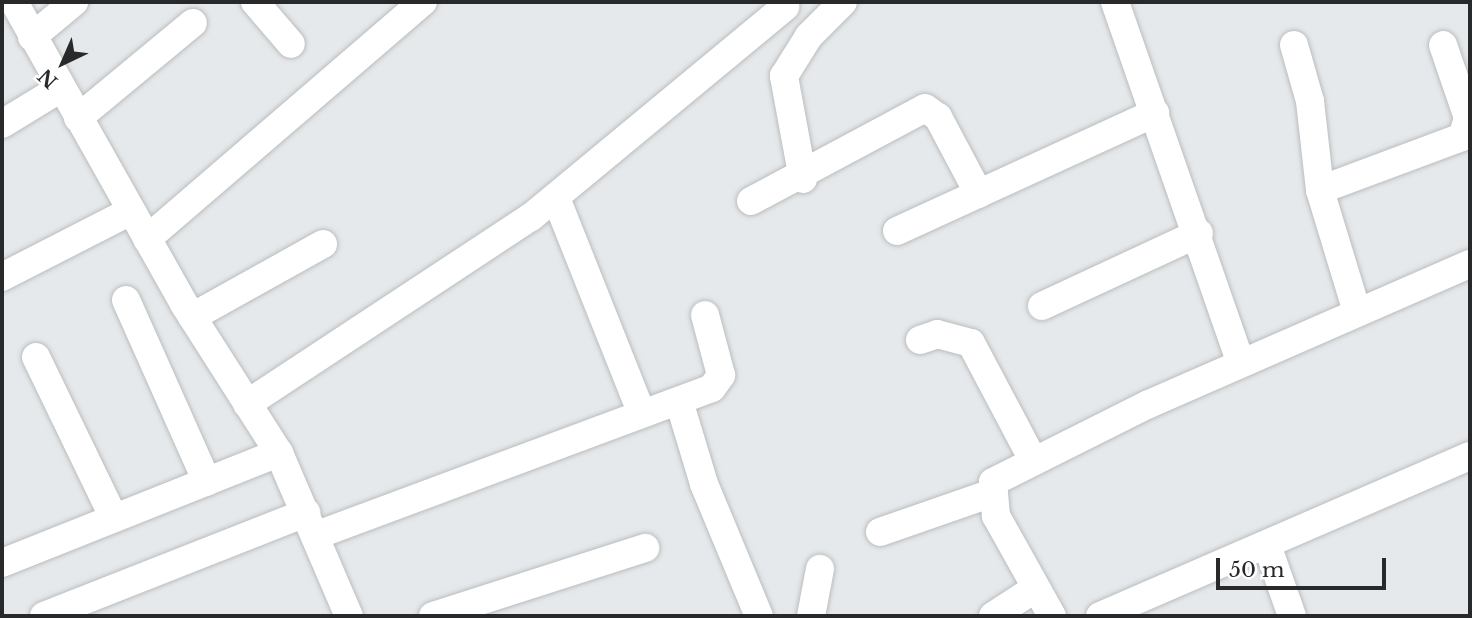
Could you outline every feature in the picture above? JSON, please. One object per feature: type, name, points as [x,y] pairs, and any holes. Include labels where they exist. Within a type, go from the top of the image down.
[{"type":"street","points":[[74,2],[17,22],[61,88],[192,317],[279,453],[349,616]]},
{"type":"street","points":[[255,2],[291,44]]},
{"type":"street","points":[[147,239],[424,2]]},
{"type":"street","points":[[803,178],[784,76],[817,27],[843,2]]},
{"type":"street","points":[[1115,2],[1199,233],[1241,363]]},
{"type":"street","points":[[247,404],[556,198],[781,4],[817,27]]},
{"type":"street","points":[[78,118],[193,23]]},
{"type":"street","points":[[1294,45],[1310,101],[1320,190],[1357,312]]},
{"type":"street","points":[[1320,190],[1456,141],[1469,117],[1443,45]]},
{"type":"street","points":[[2,124],[61,88]]},
{"type":"street","points":[[751,201],[803,178],[915,109],[942,122],[979,194]]},
{"type":"street","points":[[897,231],[1155,113]]},
{"type":"street","points":[[556,198],[642,414]]},
{"type":"street","points":[[2,276],[131,211]]},
{"type":"street","points":[[1042,306],[1199,233]]},
{"type":"street","points":[[192,317],[323,244]]},
{"type":"street","points":[[1052,616],[1033,590],[989,494],[993,482],[1032,458],[1241,363],[1470,264]]},
{"type":"street","points":[[126,300],[207,482]]},
{"type":"street","points":[[44,616],[712,388],[721,375],[705,314]]},
{"type":"street","points":[[920,340],[937,334],[971,343],[1032,458]]},
{"type":"street","points":[[36,357],[114,519]]},
{"type":"street","points":[[679,401],[704,484],[759,616]]},
{"type":"street","points":[[3,560],[279,453]]},
{"type":"street","points":[[1100,616],[1470,456]]},
{"type":"street","points":[[880,532],[989,494]]},
{"type":"street","points":[[1267,545],[1292,616]]},
{"type":"street","points":[[433,616],[645,548]]},
{"type":"street","points":[[811,616],[820,569]]},
{"type":"street","points":[[993,616],[1033,590]]}]
